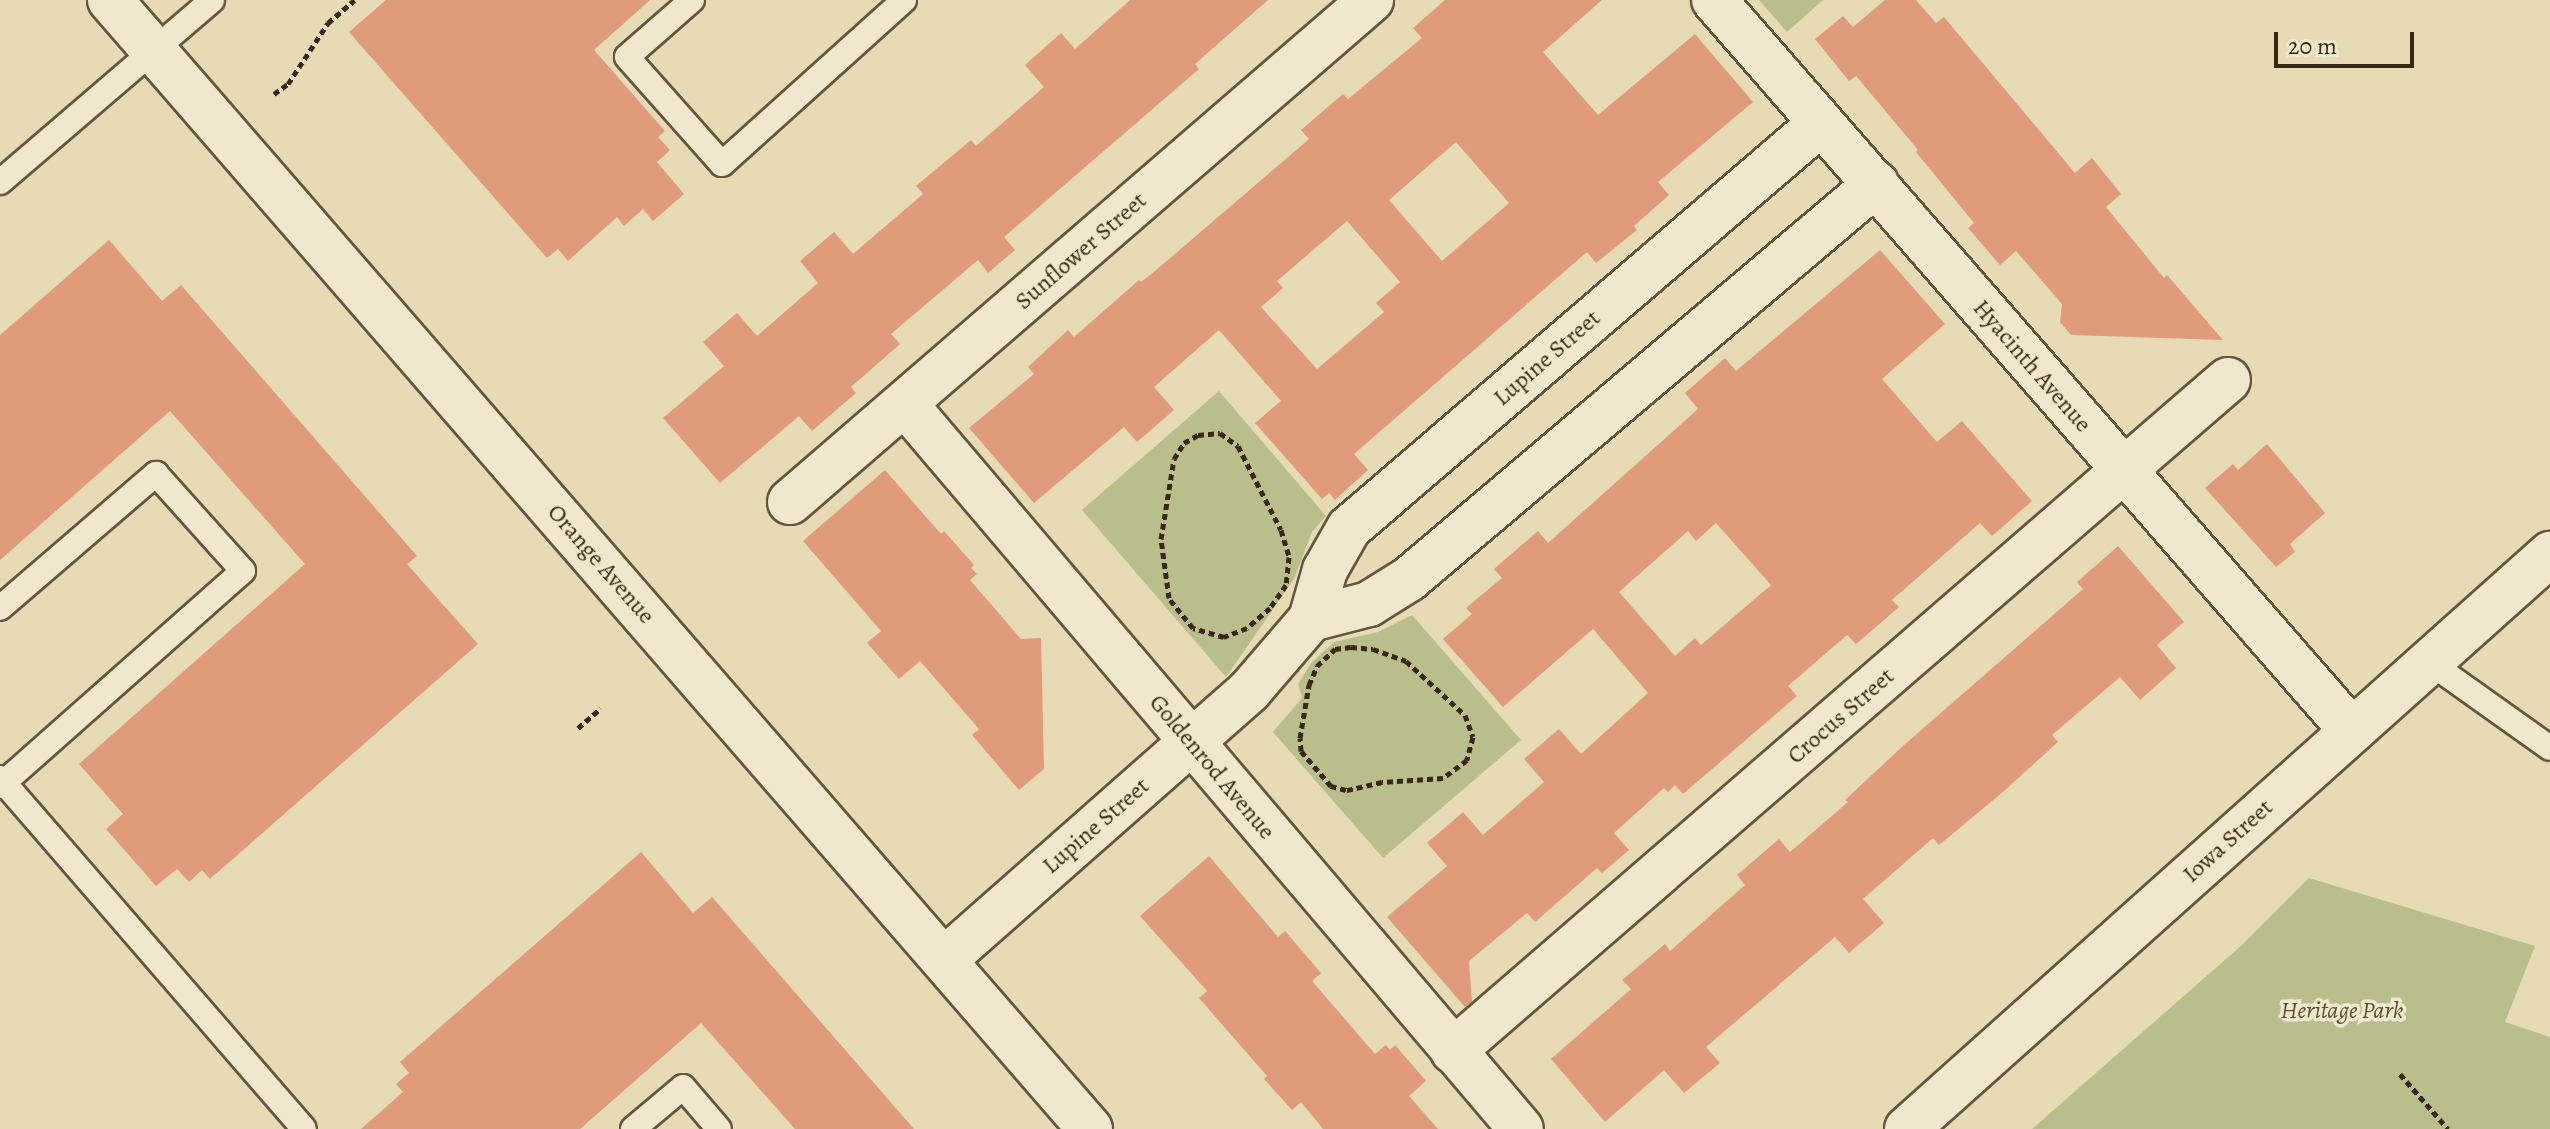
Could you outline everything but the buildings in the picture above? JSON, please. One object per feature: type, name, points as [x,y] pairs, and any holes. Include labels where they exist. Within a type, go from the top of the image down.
[{"type":"street","name":"Orange Avenue","points":[[110,0],[1090,1129]]},
{"type":"street","name":"Sunflower Street","points":[[790,502],[1371,0]]},
{"type":"street","name":"Hyacinth Avenue","points":[[1714,0],[2123,473],[2352,731]]},
{"type":"street","name":"Lupine Street","points":[[944,960],[1250,690],[1311,619],[1325,570],[1349,528],[1821,123]]},
{"type":"street","points":[[1311,619],[1369,604],[1409,579],[1876,184]]},
{"type":"street","name":"Crocus Street","points":[[1453,1051],[2228,380]]},
{"type":"street","name":"Goldenrod Avenue","points":[[905,404],[1521,1129]]},
{"type":"street","name":"Iowa Street","points":[[1907,1129],[2550,554]]},
{"type":"lane","points":[[0,182],[212,0]]},
{"type":"lane","points":[[692,0],[627,57],[722,164],[904,0]]},
{"type":"lane","points":[[0,608],[156,474],[243,571],[1,782],[304,1129]]},
{"type":"lane","points":[[2429,662],[2550,748]]},
{"type":"lane","points":[[633,1129],[683,1087],[719,1129]]},
{"type":"path","points":[[274,94],[288,84],[328,23],[354,0]]},
{"type":"path","points":[[1220,433],[1238,446],[1281,530],[1289,557],[1286,585],[1270,608],[1247,628],[1224,637],[1205,634],[1193,628],[1169,598],[1161,539],[1174,459],[1184,443],[1198,435],[1220,433]]},
{"type":"path","points":[[1335,649],[1373,649],[1406,661],[1465,715],[1473,737],[1467,760],[1443,778],[1382,782],[1346,790],[1331,786],[1301,751],[1300,738],[1309,685],[1317,666],[1335,649]]},
{"type":"path","points":[[578,728],[601,708]]},
{"type":"path","points":[[2400,1074],[2448,1129]]},
{"type":"green space","points":[[1759,0],[1823,0],[1787,32]]},
{"type":"green space","points":[[1219,391],[1326,516],[1312,532],[1294,579],[1226,677],[1082,510]]},
{"type":"green space","points":[[1412,615],[1521,740],[1383,858],[1273,732],[1302,698],[1298,684],[1311,663],[1334,642],[1378,632]]},
{"type":"green space","name":"Heritage Park","points":[[2309,878],[2535,946],[2505,1022],[2550,1037],[2550,1129],[2032,1129],[2242,945]]}]
